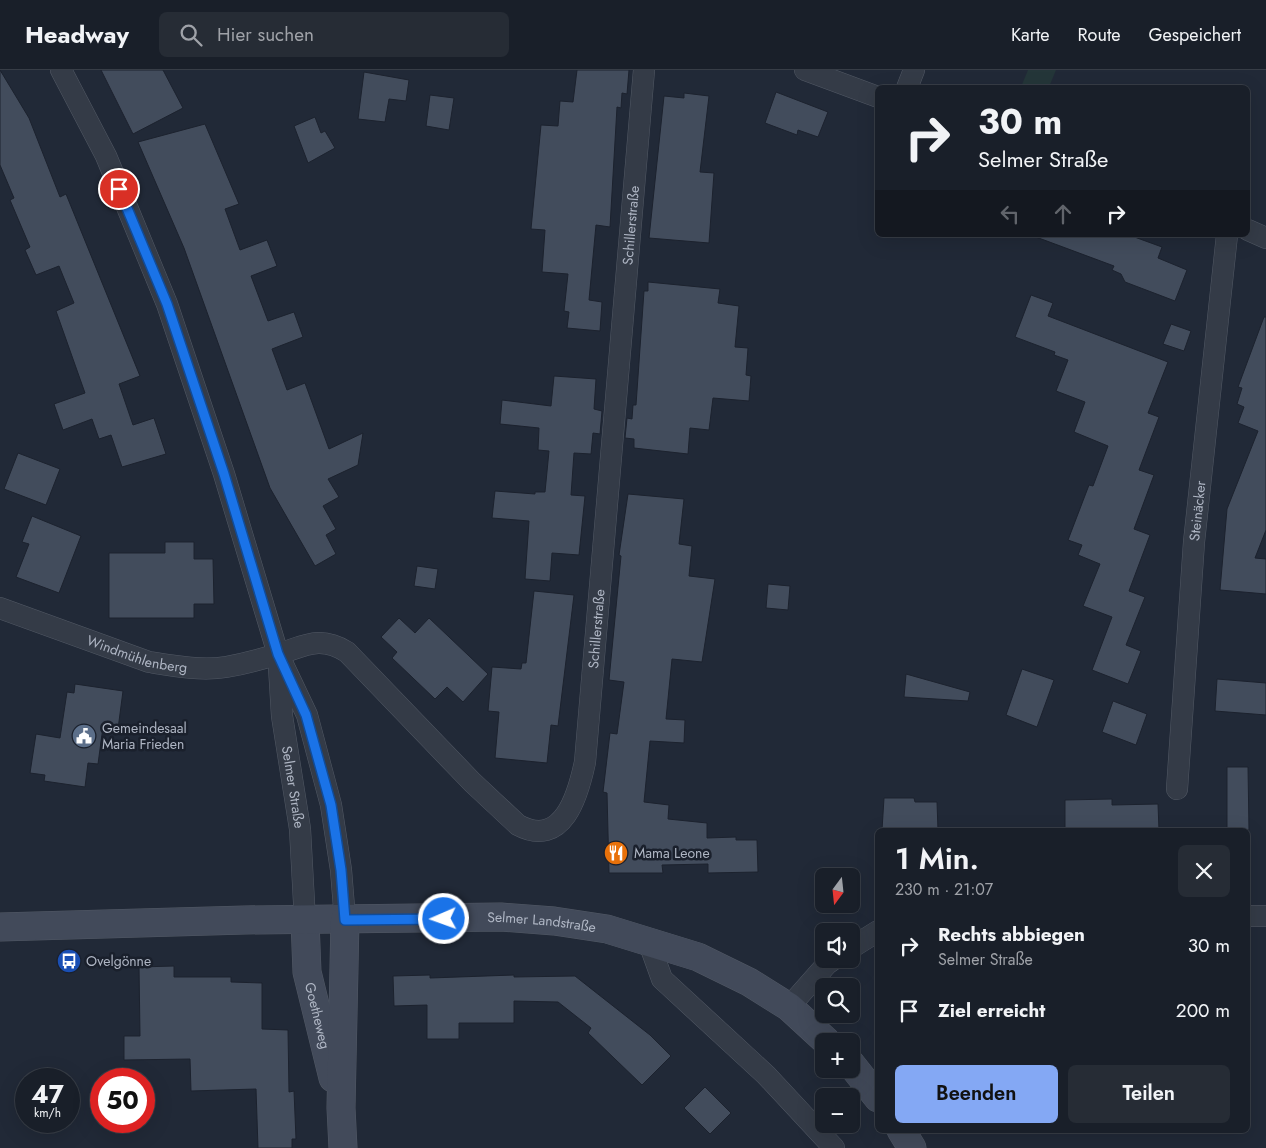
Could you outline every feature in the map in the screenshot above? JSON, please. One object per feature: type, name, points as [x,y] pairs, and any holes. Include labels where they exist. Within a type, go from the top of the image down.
[{"type":"main road","name":"Selmer Landstraße","points":[[345,920],[500,918],[554,921],[607,929],[648,940],[698,957],[749,982],[789,1007],[817,1033]]},
{"type":"main road","points":[[0,926],[235,920],[345,920]]},
{"type":"main road","name":"Goetheweg","points":[[343,1148],[341,1108],[345,920]]},
{"type":"main road","name":"Goetheweg","points":[[304,921],[307,972],[341,1108]]},
{"type":"main road","points":[[860,1075],[875,1094]]},
{"type":"main road","points":[[903,1133],[912,1148]]},
{"type":"street","name":"Selmer Straße","points":[[61,70],[106,156],[167,304],[224,474],[278,654],[306,715],[319,757],[336,837],[345,920]]},
{"type":"street","name":"Schillerstraße","points":[[278,654],[310,642],[339,646],[347,652],[472,782],[518,825],[527,830],[548,829],[560,822],[568,813],[580,787],[584,762],[644,70]]},
{"type":"street","points":[[805,70],[875,96]]},
{"type":"street","points":[[908,85],[914,70]]},
{"type":"street","points":[[1250,231],[1266,238]]},
{"type":"street","name":"Steinäcker","points":[[1177,789],[1194,542],[1227,237]]},
{"type":"street","name":"Windmühlenberg","points":[[0,608],[149,662],[174,666],[225,667],[278,654]]},
{"type":"street","name":"Selmer Straße","points":[[278,654],[282,716],[300,829],[304,921]]},
{"type":"street","points":[[1250,916],[1266,916]]},
{"type":"street","points":[[860,942],[875,933]]},
{"type":"street","points":[[648,940],[662,979],[766,1075],[834,1148]]},
{"type":"street","points":[[789,1007],[823,968]]},
{"type":"shaded area","points":[[1028,70],[1056,70],[1050,85],[1022,85]]},
{"type":"building","points":[[0,70],[29,118],[60,197],[66,194],[140,376],[119,384],[133,425],[154,418],[166,454],[122,467],[111,435],[99,439],[92,419],[63,430],[54,404],[85,393],[56,311],[74,303],[59,266],[36,275],[25,250],[30,247],[10,200],[14,198],[0,165]]},
{"type":"building","points":[[101,70],[163,70],[183,108],[133,134]]},
{"type":"building","points":[[577,70],[629,70],[627,94],[622,93],[621,108],[617,107],[610,227],[596,225],[589,300],[602,302],[600,331],[567,328],[569,312],[564,311],[568,274],[542,272],[545,230],[531,229],[541,125],[558,126],[560,101],[573,102]]},
{"type":"building","points":[[364,72],[409,80],[406,101],[389,99],[385,122],[358,119]]},
{"type":"building","points":[[776,92],[828,112],[818,137],[798,130],[797,135],[765,123]]},
{"type":"building","points":[[684,93],[709,96],[700,172],[714,173],[709,243],[649,238],[664,96],[684,98]]},
{"type":"building","points":[[430,95],[454,98],[449,130],[426,126]]},
{"type":"building","points":[[315,117],[321,133],[325,131],[335,148],[308,163],[294,126]]},
{"type":"building","points":[[205,124],[239,204],[225,209],[240,250],[267,240],[277,266],[251,276],[268,321],[294,312],[303,337],[272,349],[287,390],[305,383],[329,449],[363,433],[358,465],[328,479],[339,497],[323,506],[336,529],[326,535],[336,554],[315,566],[270,488],[184,248],[138,142]]},
{"type":"building","points":[[1036,237],[1134,237],[1162,247],[1158,258],[1187,270],[1175,301],[1125,282],[1121,274],[1112,270],[1114,266]]},
{"type":"building","points":[[648,282],[720,289],[718,303],[739,306],[735,347],[748,348],[746,375],[751,376],[749,401],[713,398],[709,430],[690,428],[688,454],[634,448],[634,439],[625,438],[627,418],[632,419],[633,405],[636,405],[644,291],[648,291]]},
{"type":"building","points":[[1031,295],[1053,303],[1048,316],[1168,362],[1148,413],[1159,417],[1139,470],[1154,475],[1134,529],[1150,535],[1129,591],[1145,597],[1126,645],[1141,651],[1128,684],[1092,670],[1112,617],[1083,606],[1100,564],[1078,555],[1082,545],[1068,540],[1089,485],[1093,486],[1108,446],[1074,432],[1085,402],[1056,391],[1068,360],[1054,355],[1055,352],[1015,337]]},
{"type":"building","points":[[1264,317],[1266,317],[1266,530],[1255,558],[1266,559],[1266,594],[1220,590],[1227,509],[1258,431],[1238,423],[1244,407],[1237,404],[1242,388],[1238,387]]},
{"type":"building","points":[[1171,324],[1191,331],[1184,351],[1163,344]]},
{"type":"building","points":[[554,376],[596,379],[594,409],[602,411],[600,434],[593,433],[591,454],[574,453],[571,495],[585,496],[579,555],[552,553],[550,581],[525,579],[529,521],[492,518],[495,491],[535,494],[535,492],[545,492],[549,451],[538,450],[539,428],[500,424],[502,400],[551,406]]},
{"type":"building","points":[[18,453],[60,469],[46,505],[4,489]]},
{"type":"building","points":[[628,494],[684,499],[679,544],[692,546],[689,576],[715,579],[702,662],[672,659],[666,719],[685,720],[684,743],[650,741],[644,802],[669,805],[668,819],[707,823],[707,838],[736,837],[736,840],[757,840],[758,872],[708,873],[708,864],[662,865],[663,873],[609,873],[607,793],[603,792],[610,733],[617,734],[624,682],[609,680],[621,556],[619,555]]},
{"type":"building","points":[[32,516],[81,536],[59,593],[16,577],[29,544],[22,542]]},
{"type":"building","points":[[165,542],[194,542],[194,559],[213,559],[214,604],[194,604],[194,618],[109,618],[109,553],[165,553]]},
{"type":"building","points":[[417,566],[438,569],[435,589],[414,586]]},
{"type":"building","points":[[768,584],[790,586],[788,610],[766,608]]},
{"type":"building","points":[[534,591],[574,595],[558,726],[551,725],[547,763],[495,758],[499,712],[488,711],[492,667],[521,669],[522,663],[526,663]]},
{"type":"building","points":[[399,618],[415,633],[429,618],[488,674],[463,702],[447,687],[435,699],[392,658],[397,652],[381,637]]},
{"type":"building","points":[[1022,669],[1054,680],[1037,727],[1006,715]]},
{"type":"building","points":[[906,674],[970,692],[968,701],[904,697]]},
{"type":"building","points":[[1217,679],[1266,683],[1266,715],[1215,711]]},
{"type":"building","name":"Gemeindesaal Maria Frieden","points":[[75,684],[123,691],[118,729],[103,727],[98,764],[88,763],[85,787],[44,781],[45,775],[30,773],[36,734],[60,738],[67,692],[74,693]]},
{"type":"building","points":[[1113,701],[1147,714],[1136,745],[1102,732]]},
{"type":"building","points":[[1227,767],[1248,767],[1249,828],[1227,828]]},
{"type":"building","points":[[884,798],[914,798],[915,802],[937,802],[938,828],[882,828]]},
{"type":"building","points":[[1112,799],[1112,805],[1158,804],[1159,828],[1065,828],[1065,800]]},
{"type":"building","points":[[174,966],[174,977],[231,977],[231,982],[262,983],[262,1029],[288,1030],[289,1092],[294,1091],[296,1139],[292,1139],[292,1148],[258,1148],[256,1089],[191,1091],[190,1059],[124,1060],[124,1036],[140,1036],[139,967]]},
{"type":"building","points":[[430,975],[430,978],[514,975],[514,977],[575,976],[650,1035],[671,1056],[642,1085],[588,1033],[591,1028],[558,1002],[514,1001],[514,1023],[459,1023],[459,1039],[427,1039],[427,1005],[394,1006],[393,976]]},
{"type":"building","points":[[705,1087],[731,1113],[710,1134],[684,1108]]},
{"type":"place","name":"Gemeindesaal Maria Frieden","points":[[84,736]]},
{"type":"place","name":"Mama Leone","points":[[616,853]]},
{"type":"place","name":"Ovelgönne","points":[[69,961]]},
{"type":"route","points":[[119,189],[167,304],[224,474],[278,654],[306,715],[319,757],[331,805],[341,870],[345,920],[444,919]]}]
